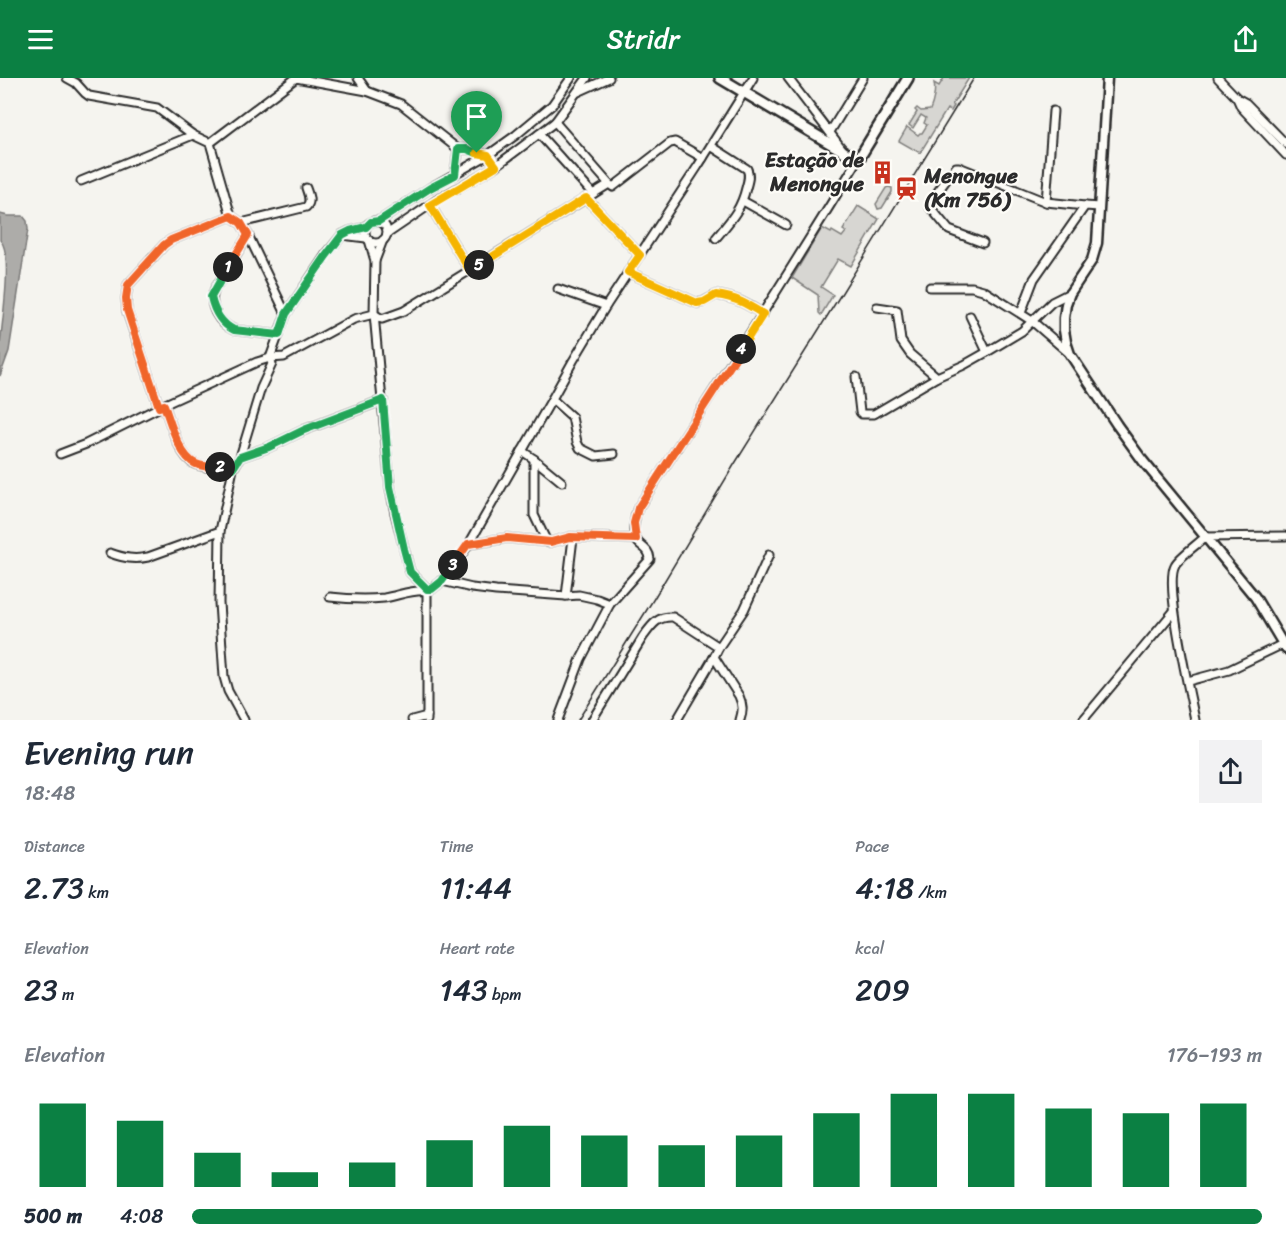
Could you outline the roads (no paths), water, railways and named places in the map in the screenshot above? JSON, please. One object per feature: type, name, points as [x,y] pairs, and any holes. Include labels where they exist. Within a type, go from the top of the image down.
[{"type":"main road","points":[[720,78],[858,160],[908,78]]},
{"type":"street","points":[[67,78],[76,83],[89,96],[157,108],[193,135],[210,143],[231,216],[241,223],[248,235],[286,314]]},
{"type":"street","points":[[210,143],[296,78],[367,91],[401,104],[458,149],[488,155],[496,166]]},
{"type":"street","points":[[358,78],[367,91]]},
{"type":"street","points":[[244,720],[228,691],[224,677],[219,603],[220,531],[233,468],[240,457],[261,388],[272,364],[270,358],[286,314],[342,235],[366,227],[371,222],[379,221],[430,188],[488,155],[552,105],[572,78]]},
{"type":"street","points":[[342,235],[367,239],[376,243],[437,200],[496,166],[555,122],[587,78]]},
{"type":"street","points":[[578,92],[609,78]]},
{"type":"street","points":[[330,597],[385,598],[432,589],[442,581],[468,544],[606,306],[753,78]]},
{"type":"street","points":[[788,78],[844,152]]},
{"type":"street","points":[[830,132],[863,78]]},
{"type":"street","points":[[1107,78],[1097,243],[1094,254],[1070,293],[1064,318],[1066,342],[1070,354],[1117,425],[1143,461],[1255,597],[1284,646],[1229,670],[1188,681]]},
{"type":"street","points":[[1218,78],[1286,144]]},
{"type":"street","points":[[1238,98],[1241,107],[1286,155]]},
{"type":"street","points":[[552,105],[562,114]]},
{"type":"street","points":[[1046,202],[1053,111]]},
{"type":"street","points":[[555,122],[613,186],[673,142],[703,158]]},
{"type":"street","points":[[539,134],[640,255]]},
{"type":"street","points":[[81,181],[193,135]]},
{"type":"street","points":[[711,146],[749,172],[744,201],[716,238]]},
{"type":"street","points":[[455,175],[458,149]]},
{"type":"street","points":[[558,720],[581,659],[610,604],[649,562],[649,552],[636,539],[634,523],[638,508],[697,419],[858,160]]},
{"type":"street","points":[[983,243],[949,230],[930,207],[930,202],[954,168],[959,167],[1046,202],[1098,207]]},
{"type":"street","points":[[60,454],[86,444],[257,362],[284,357],[354,319],[374,314],[382,319],[404,311],[609,184]]},
{"type":"street","points":[[241,223],[306,207],[309,203],[306,188]]},
{"type":"street","points":[[430,188],[437,200]]},
{"type":"street","points":[[744,201],[786,225]]},
{"type":"street","points":[[430,205],[470,271]]},
{"type":"street","points":[[1020,313],[1035,279],[1084,206]]},
{"type":"street","points":[[231,216],[171,240],[157,251],[128,285],[126,298],[127,310],[162,406],[182,452],[190,461],[202,466],[233,468]]},
{"type":"street","points":[[375,261],[385,237],[385,226],[379,221]]},
{"type":"street","points":[[366,227],[365,234],[375,261],[374,314],[390,487],[410,572],[427,590],[428,718],[412,720]]},
{"type":"street","points":[[248,235],[211,297],[214,309],[220,319],[234,330],[279,335]]},
{"type":"street","points":[[628,272],[697,303],[716,295],[734,298],[745,302],[763,314]]},
{"type":"street","points":[[930,286],[977,288],[1032,321],[1070,354]]},
{"type":"street","points":[[558,289],[606,306]]},
{"type":"street","points":[[856,377],[860,412],[871,415],[877,413],[1018,333],[1056,299],[1070,293]]},
{"type":"street","points":[[877,307],[897,310],[901,340],[910,354],[937,377]]},
{"type":"street","points":[[970,316],[987,352]]},
{"type":"street","points":[[552,399],[572,417],[580,448],[596,456],[614,454]]},
{"type":"street","points":[[240,457],[383,400]]},
{"type":"street","points":[[522,451],[562,482]]},
{"type":"street","points":[[534,459],[534,515],[547,542]]},
{"type":"street","points":[[110,554],[139,560],[220,531]]},
{"type":"street","points":[[1195,720],[1174,611],[1172,584],[1174,566],[1205,537],[1286,536]]},
{"type":"street","points":[[468,544],[507,538],[547,542],[570,537],[636,539]]},
{"type":"street","points":[[566,596],[573,538]]},
{"type":"street","points":[[677,720],[719,647],[744,610],[769,555]]},
{"type":"street","points":[[442,581],[488,590],[579,595],[610,604]]},
{"type":"street","points":[[1083,720],[1174,611]]},
{"type":"street","points":[[592,720],[643,637],[660,619],[673,618],[719,647]]},
{"type":"street","points":[[714,657],[740,696],[742,703],[740,720]]},
{"type":"railway","points":[[578,720],[974,78]]},
{"type":"place","name":"Estação de Menongue","points":[[882,172]]},
{"type":"place","name":"Menongue (Km 756)","points":[[906,188]]}]
